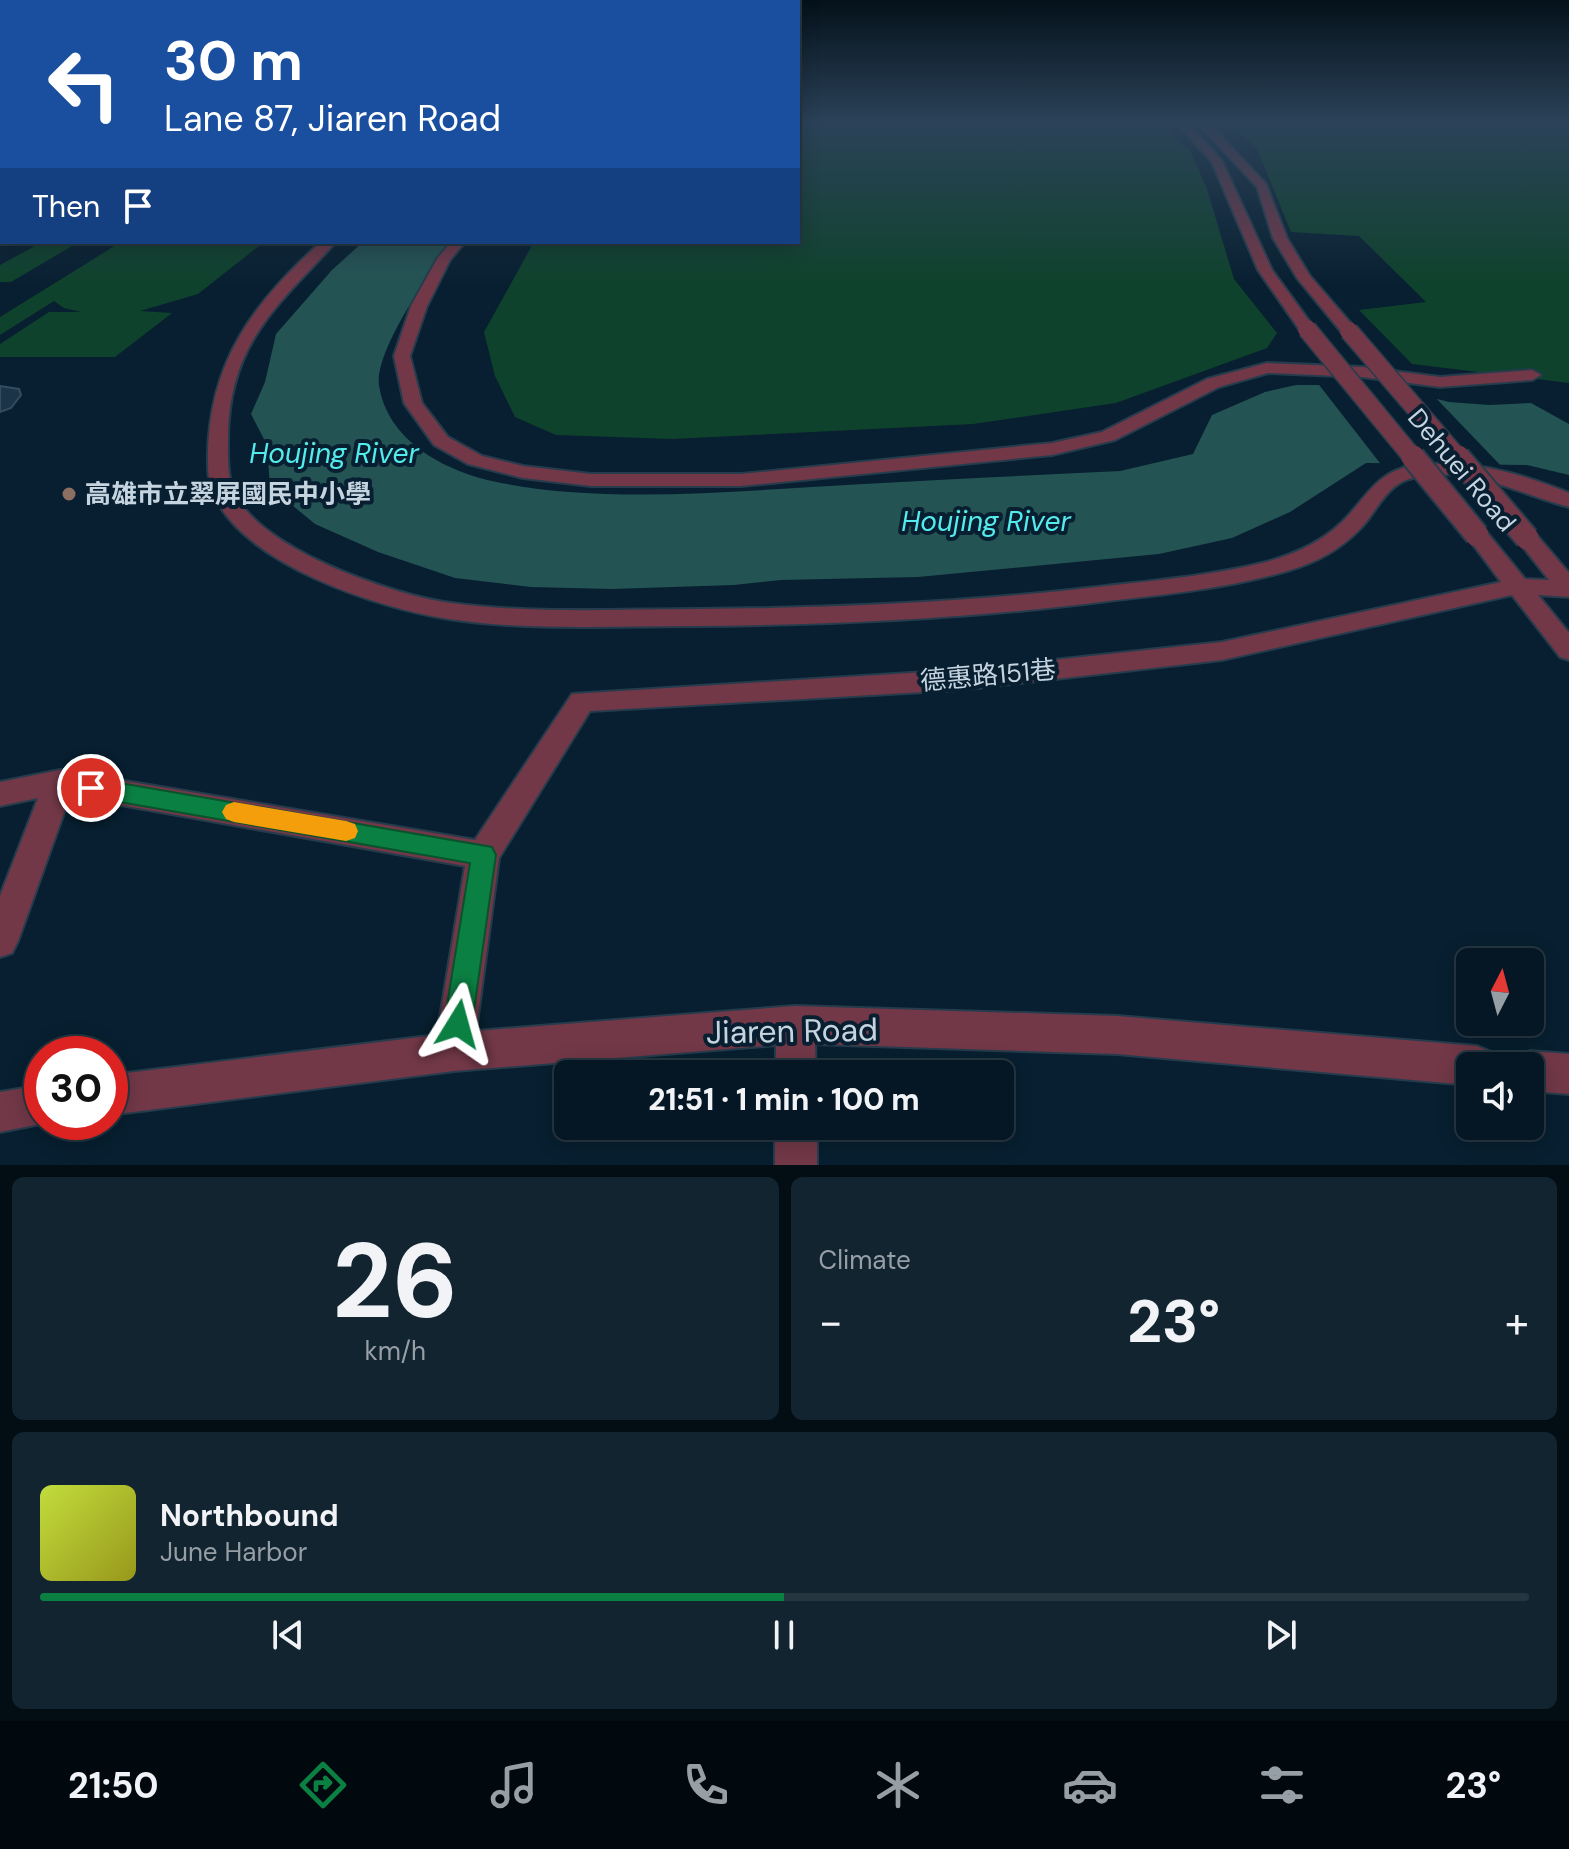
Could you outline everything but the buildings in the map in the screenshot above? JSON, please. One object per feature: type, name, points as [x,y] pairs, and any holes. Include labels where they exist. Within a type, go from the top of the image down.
[{"type":"street","name":"Dehuei Road","points":[[1224,176],[1265,270],[1307,329],[1569,651]]},
{"type":"street","name":"Dehuei Road","points":[[1253,176],[1262,186],[1280,238],[1304,278],[1569,589]]},
{"type":"street","points":[[327,244],[265,305],[240,347],[223,391],[217,436],[221,484],[225,497],[247,524],[276,546],[316,568],[401,601],[457,610],[525,615],[677,618],[809,615],[1066,600],[1183,584],[1301,559],[1333,542],[1361,515],[1381,486],[1397,475],[1415,471],[1461,471],[1501,476],[1569,501]]},
{"type":"street","points":[[456,244],[444,259],[419,306],[402,356],[413,403],[441,441],[475,460],[523,472],[591,480],[741,480],[1052,449],[1108,436],[1213,383],[1267,368],[1348,371],[1440,382],[1532,375]]},
{"type":"street","name":"德惠路151巷","points":[[483,855],[582,701],[959,680],[1222,651],[1517,586],[1569,589]]},
{"type":"street","points":[[0,941],[60,782]]},
{"type":"street","points":[[0,794],[60,782],[483,855],[454,1052]]},
{"type":"street","points":[[795,1025],[796,1060]]},
{"type":"street","name":"Jiaren Road","points":[[128,1093],[454,1052],[795,1025],[1117,1035],[1456,1064]]},
{"type":"street","points":[[1544,1072],[1569,1074]]},
{"type":"street","points":[[0,1112],[24,1108]]},
{"type":"street","points":[[796,1140],[796,1165]]},
{"type":"shaded area","points":[[800,176],[1201,176],[1234,279],[1277,333],[1267,348],[1116,403],[973,424],[672,439],[556,435],[515,417],[495,376],[484,332],[533,244],[800,244]]},
{"type":"shaded area","points":[[1268,176],[1569,176],[1569,383],[1412,364],[1359,310],[1426,302],[1359,236],[1291,232]]},
{"type":"shaded area","points":[[118,244],[261,244],[198,294],[140,311],[172,313],[115,357],[0,357],[0,344],[49,312],[81,312],[64,308],[54,301],[0,335],[0,317]]},
{"type":"shaded area","points":[[35,246],[72,246],[11,282],[0,282],[0,265]]},
{"type":"water","name":"Houjing River","points":[[361,244],[452,244],[406,311],[386,352],[379,385],[384,404],[405,437],[437,460],[473,476],[530,488],[610,494],[733,492],[1120,471],[1193,454],[1212,415],[1265,392],[1296,385],[1352,385],[1405,391],[1449,402],[1489,405],[1531,403],[1569,424],[1569,475],[1527,465],[1366,463],[1290,512],[1232,538],[1159,554],[918,577],[612,589],[531,587],[455,578],[378,552],[315,524],[270,487],[267,445],[251,414],[265,382],[276,334],[332,270]]},
{"type":"pier","points":[[1316,381],[1352,381],[1432,394],[1504,469],[1383,467]]},
{"type":"slow traffic","points":[[234,812],[346,831]]},
{"type":"place","name":"高雄市立翠屏國民中小學","points":[[69,494]]},
{"type":"route","points":[[91,788],[483,855],[458,1024]]}]
